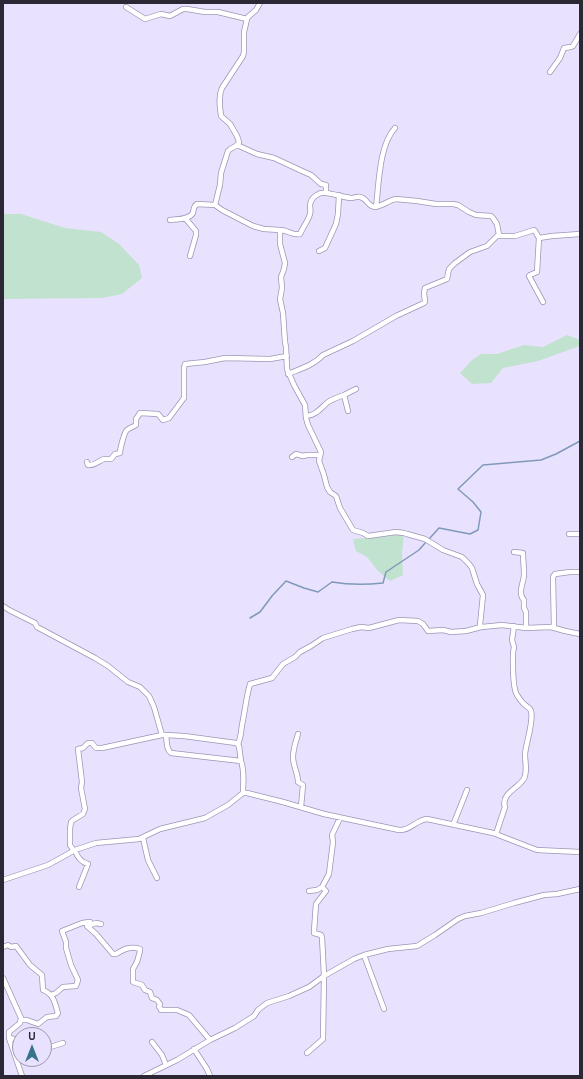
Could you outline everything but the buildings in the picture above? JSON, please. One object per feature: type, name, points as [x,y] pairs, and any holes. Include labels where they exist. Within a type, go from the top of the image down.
[{"type":"street","points":[[215,205],[220,185],[221,173],[228,152],[239,142],[238,136],[230,124],[221,116],[220,92],[244,52],[244,32],[246,19],[256,10],[260,3]]},
{"type":"street","points":[[126,7],[145,19],[161,14],[170,16],[185,9],[218,12],[246,19]]},
{"type":"street","points":[[550,72],[560,58],[564,48],[573,46],[580,34]]},
{"type":"street","points":[[376,207],[382,156],[386,142],[392,130],[395,128]]},
{"type":"street","points":[[237,145],[260,156],[274,158],[308,173],[321,184],[326,185],[326,193]]},
{"type":"street","points":[[170,220],[190,216],[197,204],[215,205],[253,226],[300,234],[310,213],[311,201],[319,193],[326,193],[352,198],[364,198],[370,206],[376,207],[396,199],[458,205],[476,215],[491,216],[497,224],[500,235]]},
{"type":"street","points":[[319,251],[325,248],[336,224],[339,196]]},
{"type":"street","points":[[185,218],[196,231],[190,256]]},
{"type":"street","points":[[280,230],[280,244],[285,262],[281,277],[282,288],[280,298],[283,313],[284,342],[287,356],[286,366],[288,374],[305,405],[308,425],[321,452],[319,461],[327,487],[330,492],[336,496],[340,508],[354,531],[368,536],[389,532],[404,533],[425,539],[443,550],[465,559],[472,568],[477,584],[483,595],[481,627]]},
{"type":"street","points":[[288,374],[305,367],[323,355],[353,341],[396,316],[424,303],[425,288],[447,279],[449,268],[455,263],[470,252],[487,246],[500,235],[515,236],[534,230],[539,238],[537,272],[529,276],[543,302]]},
{"type":"street","points":[[539,238],[580,234]]},
{"type":"street","points":[[87,462],[88,465],[92,466],[104,459],[111,459],[115,454],[120,453],[125,431],[136,425],[136,418],[140,413],[158,414],[163,420],[170,418],[184,398],[185,364],[225,358],[270,359],[287,356]]},
{"type":"street","points":[[306,416],[315,413],[330,401],[356,390]]},
{"type":"street","points":[[344,395],[348,410]]},
{"type":"street","points":[[292,456],[296,454],[303,456],[307,454],[320,455]]},
{"type":"street","points":[[569,534],[580,534]]},
{"type":"street","points":[[514,552],[523,554],[524,577],[521,594],[524,600],[524,608],[526,612],[526,628]]},
{"type":"street","points":[[554,628],[554,574],[580,572]]},
{"type":"street","points":[[3,606],[35,623],[52,636],[95,658],[128,682],[140,687],[149,696],[154,707],[169,752],[173,754],[242,761]]},
{"type":"street","points":[[243,793],[244,769],[238,744],[241,737],[250,684],[272,678],[283,664],[322,638],[352,629],[361,627],[369,628],[399,620],[418,621],[423,624],[428,631],[443,630],[451,632],[502,625],[526,628],[554,628],[580,634]]},
{"type":"street","points":[[496,834],[505,807],[505,800],[526,774],[526,750],[532,716],[530,709],[523,703],[514,689],[514,647],[512,640],[514,626]]},
{"type":"street","points":[[298,734],[293,757],[295,770],[298,774],[298,782],[303,786],[301,807]]},
{"type":"street","points":[[79,887],[88,864],[81,860],[70,845],[71,822],[83,814],[85,809],[81,788],[82,782],[78,749],[83,748],[88,743],[92,744],[96,748],[102,748],[164,735],[236,742],[238,744]]},
{"type":"street","points":[[453,824],[467,790]]},
{"type":"street","points":[[3,880],[48,865],[75,850],[96,843],[143,838],[160,829],[205,818],[220,811],[243,793],[252,793],[324,814],[399,830],[407,829],[422,819],[427,819],[496,834],[537,850],[580,852]]},
{"type":"street","points":[[309,891],[317,890],[322,887],[327,879],[333,842],[332,835],[340,818]]},
{"type":"street","points":[[143,838],[148,860],[157,878]]},
{"type":"street","points":[[307,1053],[323,1039],[324,976],[322,937],[321,935],[315,934],[314,931],[316,904],[326,891],[322,887]]},
{"type":"street","points":[[144,1076],[166,1066],[210,1040],[252,1018],[266,1003],[289,996],[308,987],[354,959],[388,949],[417,946],[465,916],[481,913],[544,895],[580,889]]},
{"type":"street","points":[[51,995],[64,987],[76,986],[78,980],[68,955],[66,942],[62,931],[94,920],[99,924],[87,926],[113,954],[129,948],[140,949],[137,962],[133,969],[133,982],[142,985],[145,990],[150,992],[152,998],[157,1000],[160,1004],[159,1007],[161,1010],[177,1010],[189,1015],[210,1040]]},
{"type":"street","points":[[3,947],[16,946],[30,965],[42,975],[44,990],[51,995],[58,1014],[56,1016],[47,1017],[38,1024],[27,1020],[21,1020]]},
{"type":"street","points":[[364,955],[384,1009]]},
{"type":"street","points":[[3,978],[21,1020],[18,1025],[9,1032],[8,1038],[22,1076]]},
{"type":"street","points":[[8,1038],[12,1039]]},
{"type":"street","points":[[152,1042],[162,1056],[166,1066]]},
{"type":"street","points":[[52,1046],[63,1043]]},
{"type":"street","points":[[194,1049],[210,1076]]},
{"type":"green space","points":[[3,214],[21,214],[65,228],[101,232],[119,244],[139,265],[142,278],[122,294],[102,298],[3,299]]},
{"type":"green space","points":[[567,335],[580,340],[580,346],[538,361],[503,368],[491,383],[472,384],[460,373],[472,360],[481,354],[497,354],[524,345],[543,347]]},
{"type":"green space","points":[[404,533],[402,553],[403,575],[390,581],[378,571],[367,557],[356,551],[353,539],[390,536]]},
{"type":"waterway","points":[[429,539],[439,528],[470,534],[478,530],[481,512],[473,502],[458,489],[483,465],[541,460],[580,441]]},
{"type":"waterway","points":[[250,618],[260,612],[286,581],[318,592],[332,582],[345,584],[383,583],[386,572],[419,550],[426,542]]}]
